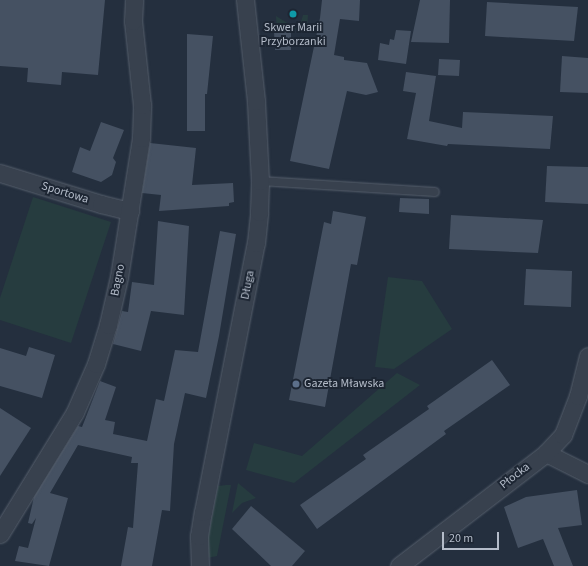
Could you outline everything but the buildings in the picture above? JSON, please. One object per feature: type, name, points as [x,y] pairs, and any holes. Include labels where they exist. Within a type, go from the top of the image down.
[{"type":"street","name":"Bagno","points":[[0,534],[75,412],[96,364],[116,291],[141,138],[142,105],[134,21],[134,0]]},
{"type":"street","name":"Długa","points":[[200,566],[199,536],[202,518],[256,243],[260,181],[256,102],[245,0]]},
{"type":"street","name":"Sportowa","points":[[0,173],[130,211]]},
{"type":"street","name":"Płocka","points":[[399,566],[546,453],[563,435],[578,396],[588,356]]},
{"type":"street","points":[[546,453],[588,474]]},
{"type":"lane","points":[[260,181],[435,192]]},
{"type":"green space","points":[[303,15],[308,15],[307,29],[277,30],[276,16],[289,24],[301,22]]},
{"type":"green space","points":[[33,197],[111,222],[71,343],[0,320],[0,298]]},
{"type":"green space","points":[[388,277],[422,281],[452,329],[394,369],[375,367]]},
{"type":"green space","points":[[397,373],[420,385],[294,483],[246,470],[254,443],[302,456]]},
{"type":"green space","points":[[238,483],[256,498],[242,503],[232,513]]},
{"type":"green space","points":[[231,485],[217,556],[207,558],[208,538],[218,486]]},
{"type":"place","name":"Skwer Marii Przyborzanki","points":[[293,14]]},
{"type":"place","name":"Gazeta Mławska","points":[[296,384]]}]
